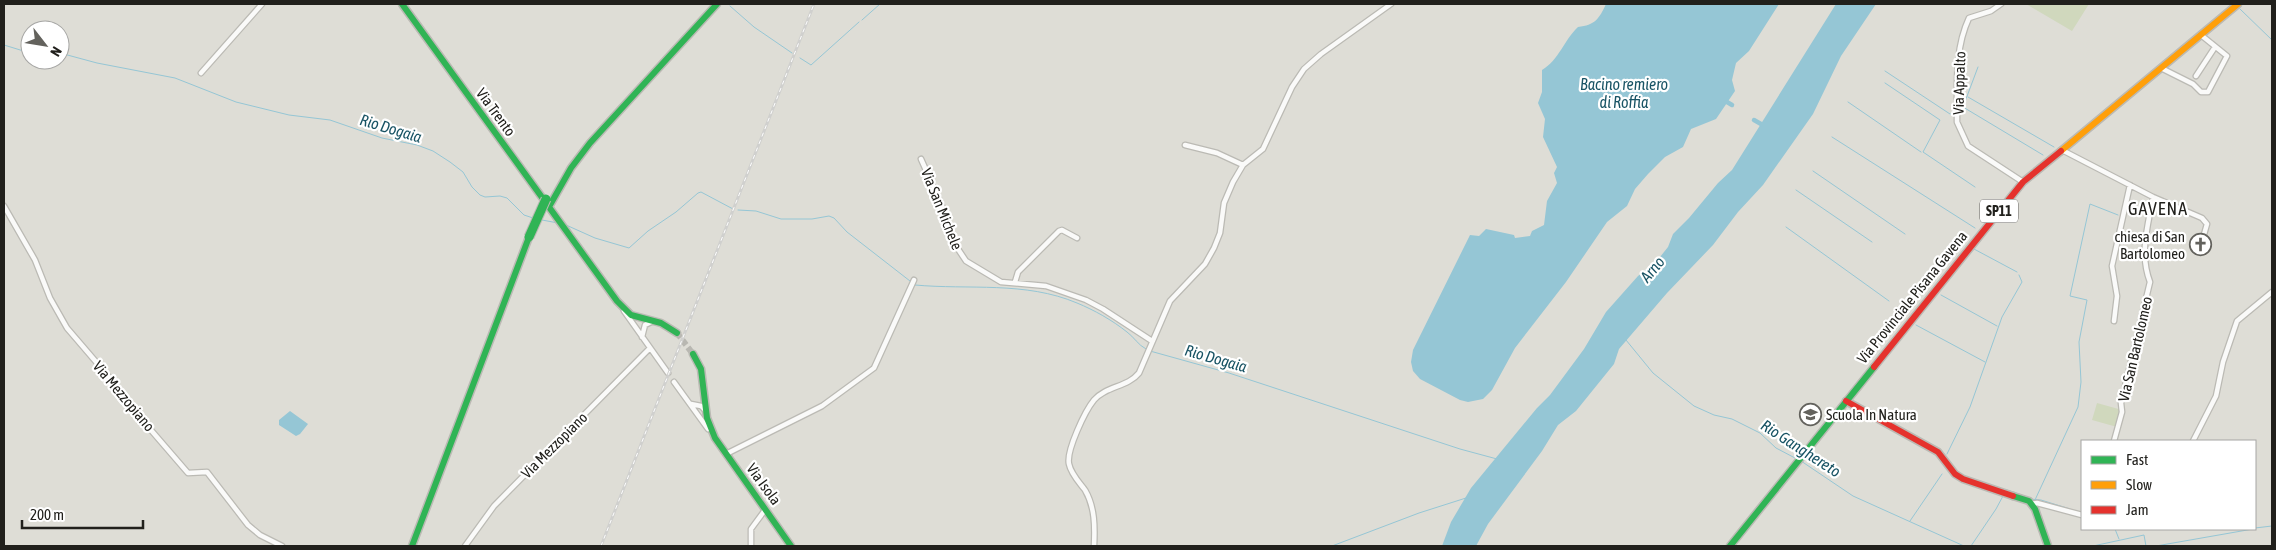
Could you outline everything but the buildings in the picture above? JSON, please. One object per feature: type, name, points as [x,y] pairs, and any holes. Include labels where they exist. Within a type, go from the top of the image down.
[{"type":"main road","name":"Via Trento","points":[[402,4],[566,232],[617,301],[640,327]]},
{"type":"main road","points":[[412,546],[531,238],[560,175],[588,138],[710,4]]},
{"type":"main road","points":[[548,202],[590,143],[717,4]]},
{"type":"main road","name":"Via Provinciale Pisana Gavena","points":[[1730,546],[2024,182],[2238,4]]},
{"type":"main road","points":[[418,546],[531,238]]},
{"type":"main road","points":[[640,327],[654,321],[668,326],[677,333]]},
{"type":"main road","name":"Via Isola","points":[[693,354],[702,369],[705,395],[699,409],[706,418],[715,438],[791,546]]},
{"type":"main road","points":[[1846,401],[1938,452],[1955,474],[1962,479],[2006,492],[2032,504],[2048,546]]},
{"type":"street","points":[[201,73],[262,4]]},
{"type":"street","points":[[1094,546],[1092,507],[1085,490],[1070,469],[1068,458],[1084,418],[1096,398],[1135,378],[1170,301],[1202,268],[1211,254],[1220,233],[1224,203],[1243,165],[1263,149],[1292,87],[1304,69],[1320,54],[1391,4]]},
{"type":"street","name":"Via Appalto","points":[[2001,4],[1990,11],[1969,18],[1963,31],[1957,61],[1956,114],[1968,146],[2024,182]]},
{"type":"street","points":[[2161,68],[2192,84],[2201,92],[2208,92],[2227,56],[2201,35]]},
{"type":"street","points":[[2196,76],[2215,47]]},
{"type":"street","points":[[1185,144],[1217,152],[1243,165]]},
{"type":"street","points":[[2062,150],[2152,197],[2206,221],[2203,238]]},
{"type":"street","name":"Via San Michele","points":[[922,160],[960,255],[971,265],[1001,282],[1015,282],[1057,289],[1086,300],[1152,341]]},
{"type":"street","points":[[2114,321],[2117,296],[2112,266],[2130,185]]},
{"type":"street","name":"Via San Bartolomeo","points":[[2114,440],[2122,412],[2121,403],[2150,282],[2144,268],[2144,250],[2152,197]]},
{"type":"street","name":"Via Mezzopiano","points":[[4,206],[35,260],[50,298],[67,328],[115,384],[125,400],[188,473],[206,472],[248,525],[260,535],[282,546]]},
{"type":"street","points":[[1015,282],[1016,275],[1057,232],[1062,230],[1077,238]]},
{"type":"street","points":[[726,454],[822,406],[874,368],[914,280]]},
{"type":"street","points":[[2194,440],[2216,396],[2223,362],[2237,321],[2272,292]]},
{"type":"street","points":[[640,327],[643,338],[668,373]]},
{"type":"street","name":"Via Mezzopiano","points":[[465,546],[494,506],[650,348]]},
{"type":"street","name":"Via Isola","points":[[674,382],[690,403],[699,409]]},
{"type":"street","points":[[2032,504],[2037,503],[2081,515]]},
{"type":"street","points":[[751,546],[751,529],[765,510]]},
{"type":"green space","points":[[2026,4],[2089,4],[2072,31]]},
{"type":"green space","points":[[2097,403],[2122,410],[2117,427],[2092,420]]},
{"type":"water","name":"Bacino remiero di Roffia","points":[[1606,4],[1779,4],[1749,51],[1736,63],[1732,80],[1735,91],[1716,119],[1691,129],[1683,147],[1665,157],[1635,189],[1627,206],[1607,222],[1566,282],[1515,348],[1492,390],[1483,399],[1468,402],[1460,400],[1420,379],[1413,371],[1411,362],[1413,350],[1470,235],[1479,236],[1486,229],[1514,235],[1515,238],[1530,236],[1532,231],[1544,225],[1547,201],[1557,183],[1554,173],[1557,167],[1543,137],[1545,119],[1538,103],[1542,92],[1542,70],[1553,61],[1573,32],[1578,27],[1589,25],[1596,20]]},
{"type":"water","name":"Arno","points":[[1836,4],[1876,4],[1841,56],[1813,114],[1763,185],[1738,212],[1713,245],[1667,293],[1619,349],[1614,364],[1576,411],[1558,425],[1542,451],[1488,524],[1476,546],[1442,546],[1451,522],[1471,488],[1550,395],[1584,349],[1606,312],[1638,276],[1656,262],[1668,247],[1673,234],[1732,170]]},
{"type":"water","points":[[290,411],[308,424],[296,436],[279,425],[279,420]]},
{"type":"waterway","points":[[862,20],[880,4]]},
{"type":"waterway","points":[[730,6],[754,27],[792,53]]},
{"type":"waterway","points":[[2240,9],[2272,40]]},
{"type":"waterway","points":[[800,58],[811,65],[859,22]]},
{"type":"waterway","name":"Rio Dogaia","points":[[4,45],[20,50]]},
{"type":"waterway","name":"Rio Dogaia","points":[[70,56],[97,63],[175,78],[236,102],[289,115],[330,120],[382,138],[417,145],[433,151],[463,172],[472,187],[480,195],[507,198],[524,215],[533,218]]},
{"type":"waterway","points":[[1959,111],[1963,107],[1978,67]]},
{"type":"waterway","points":[[1885,71],[1950,114],[1955,113]]},
{"type":"waterway","points":[[1885,83],[1940,120],[1923,152],[1975,187]]},
{"type":"waterway","points":[[1968,97],[2054,147]]},
{"type":"waterway","points":[[1727,102],[1732,105]]},
{"type":"waterway","points":[[1848,102],[1921,152]]},
{"type":"waterway","points":[[1963,107],[2043,155]]},
{"type":"waterway","points":[[1754,120],[1761,124]]},
{"type":"waterway","points":[[1832,137],[1975,228]]},
{"type":"waterway","points":[[1813,171],[1905,234]]},
{"type":"waterway","points":[[1796,190],[1872,242]]},
{"type":"waterway","name":"Rio Dogaia","points":[[566,225],[595,238],[629,248],[698,193],[701,192],[733,209]]},
{"type":"waterway","points":[[2035,500],[2078,407],[2081,382],[2079,342],[2087,300],[2070,296],[2090,204],[2118,215]]},
{"type":"waterway","name":"Rio Dogaia","points":[[738,210],[756,211],[781,219],[812,219],[829,216],[834,218],[847,232],[910,281]]},
{"type":"waterway","name":"Rio Dogaia","points":[[542,220],[558,223]]},
{"type":"waterway","points":[[1786,227],[1889,301]]},
{"type":"waterway","points":[[1974,249],[2017,272]]},
{"type":"waterway","points":[[1947,454],[1970,407],[2002,317],[2022,282],[2019,275]]},
{"type":"waterway","name":"Rio Dogaia","points":[[915,285],[1017,289],[1057,296],[1090,309],[1115,323],[1146,349]]},
{"type":"waterway","points":[[1941,295],[1997,326]]},
{"type":"waterway","points":[[1916,325],[1985,362]]},
{"type":"waterway","name":"Rio Ganghereto","points":[[1626,340],[1653,373],[1694,406],[1714,415],[1732,419],[1760,433],[1776,448],[1795,458]]},
{"type":"waterway","name":"Rio Dogaia","points":[[1150,351],[1229,373],[1460,449],[1497,459]]},
{"type":"waterway","name":"Rio Ganghereto","points":[[1801,461],[1853,496],[1964,546]]},
{"type":"waterway","points":[[1910,521],[1942,474]]},
{"type":"waterway","points":[[2007,490],[2022,495]]},
{"type":"waterway","points":[[1971,546],[2003,496]]},
{"type":"waterway","points":[[1332,546],[1419,513],[1466,498]]},
{"type":"waterway","points":[[2030,499],[2041,500],[2070,509]]},
{"type":"waterway","points":[[2256,528],[2272,526]]},
{"type":"waterway","points":[[2115,530],[2119,539]]},
{"type":"waterway","points":[[2156,546],[2247,530]]},
{"type":"waterway","points":[[2093,546],[2144,535],[2146,546]]},
{"type":"tunnel","points":[[677,333],[693,354]]},
{"type":"railway","points":[[601,546],[814,4]]},
{"type":"traffic: fast","points":[[402,4],[617,301],[631,315],[661,323],[677,333]]},
{"type":"traffic: fast","points":[[550,205],[571,168],[590,143],[717,4]]},
{"type":"traffic: fast","points":[[529,237],[546,199]]},
{"type":"traffic: fast","points":[[412,546],[529,237]]},
{"type":"traffic: fast","points":[[693,354],[701,369],[707,418],[715,438],[791,546]]},
{"type":"traffic: fast","points":[[1730,546],[1874,367]]},
{"type":"traffic: fast","points":[[2013,496],[2029,501],[2035,509],[2048,546]]},
{"type":"traffic: slow","points":[[2061,151],[2238,4]]},
{"type":"traffic: jam","points":[[1874,367],[2023,182],[2061,151]]},
{"type":"traffic: jam","points":[[1846,401],[1938,452],[1955,474],[1963,479],[2013,496]]},
{"type":"place","name":"chiesa di San Bartolomeo","points":[[2201,245]]},
{"type":"place","name":"Scuola In Natura","points":[[1810,414]]},
{"type":"district","name":"GAVENA","points":[[2158,208]]}]
